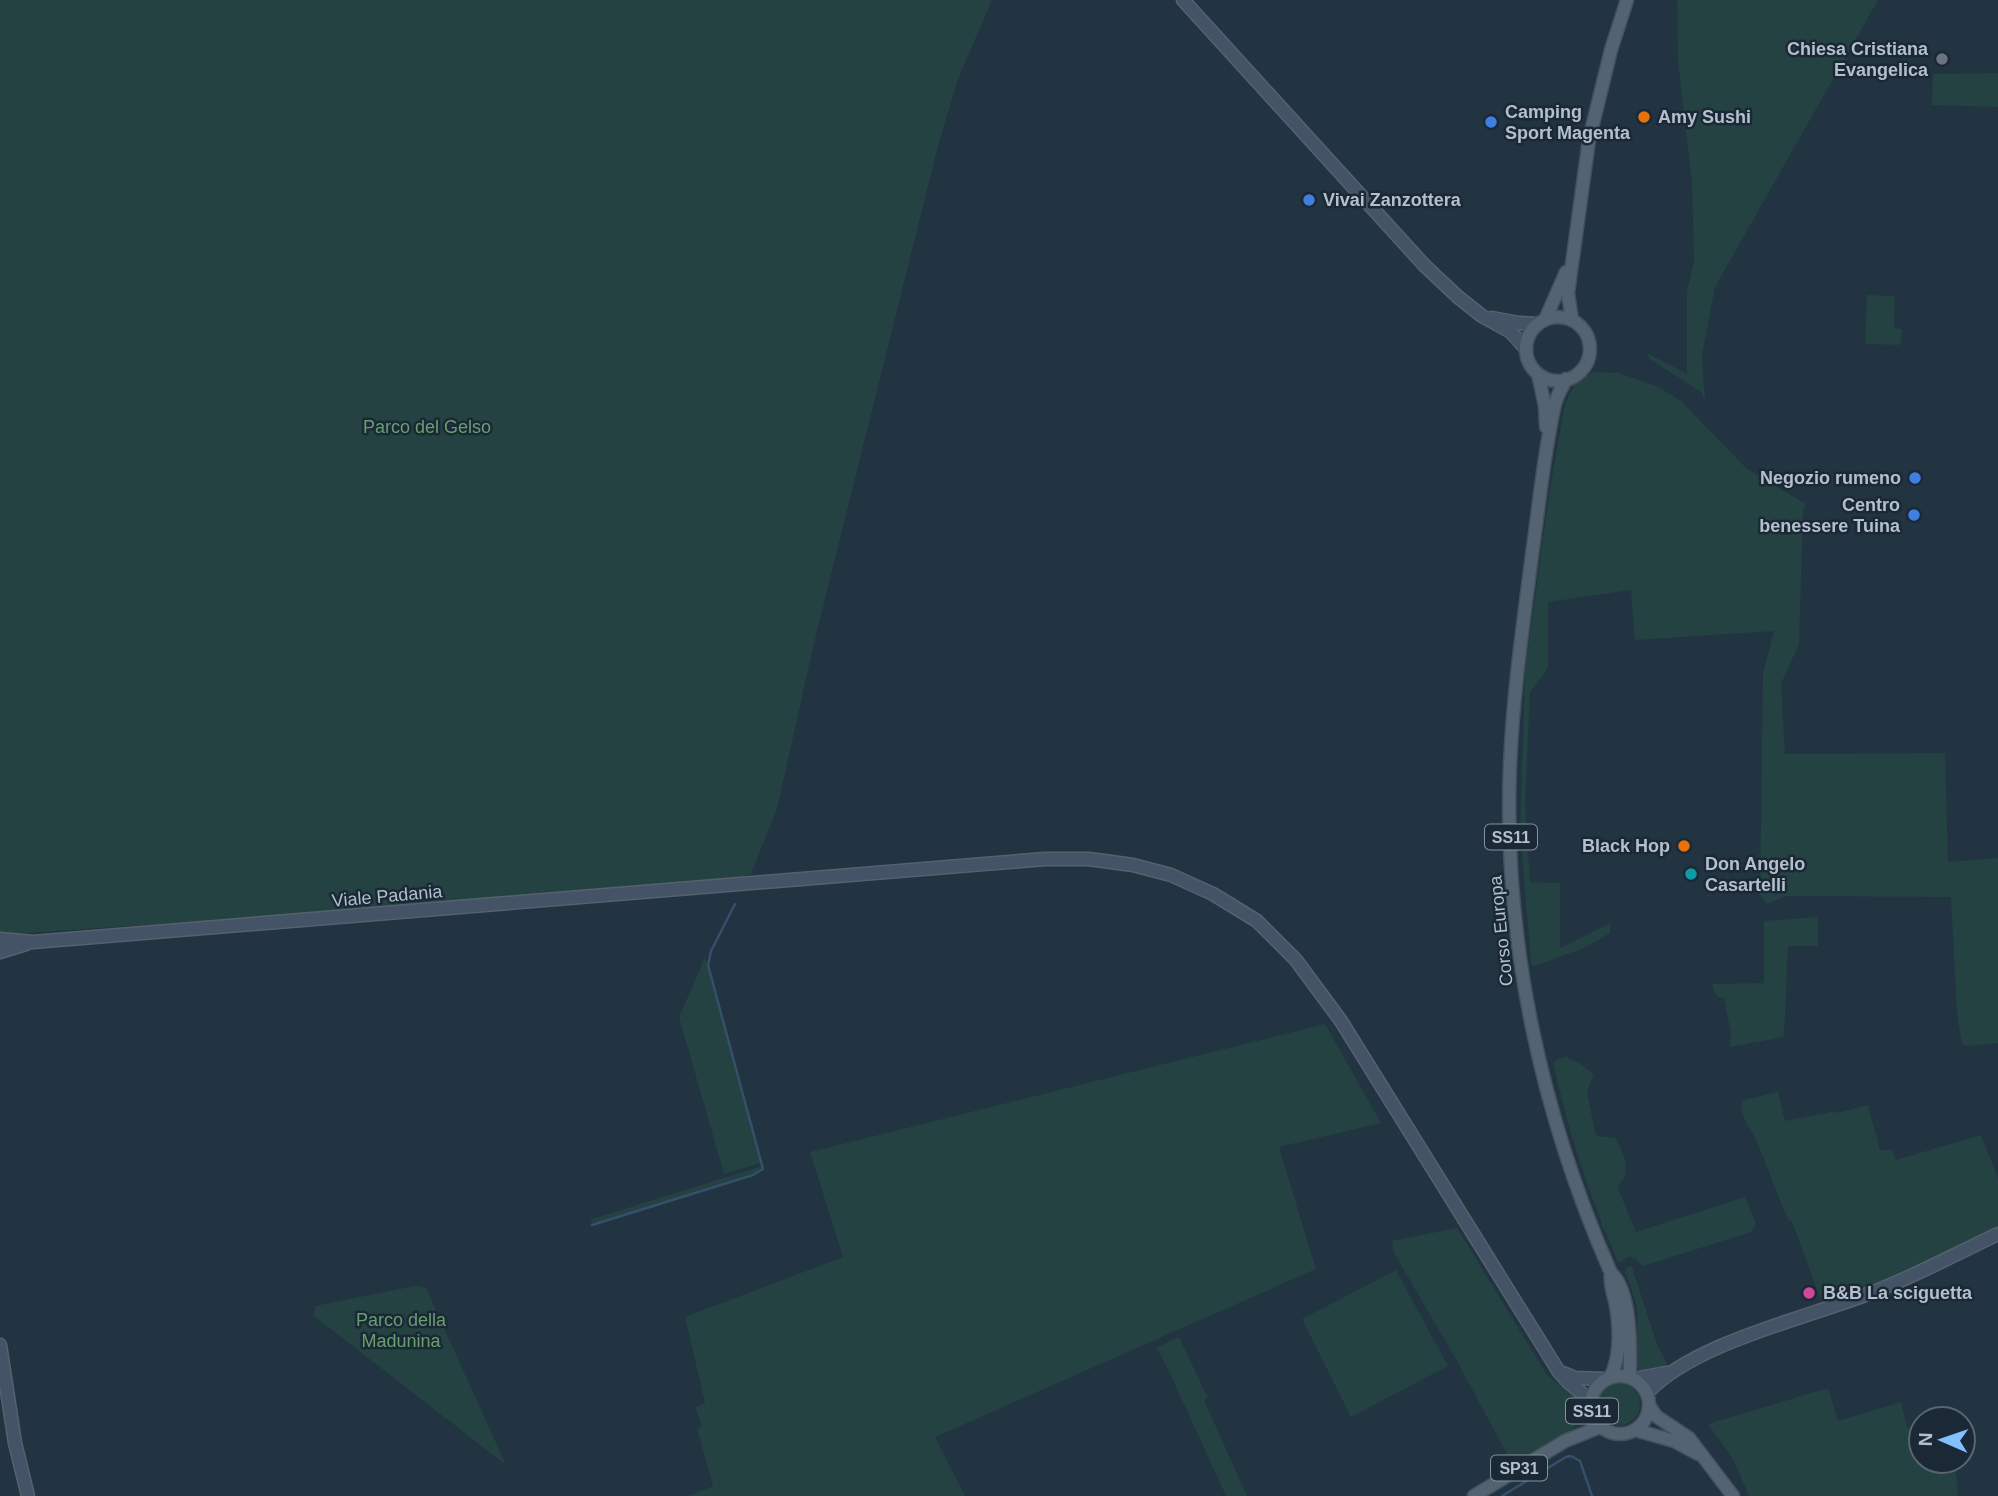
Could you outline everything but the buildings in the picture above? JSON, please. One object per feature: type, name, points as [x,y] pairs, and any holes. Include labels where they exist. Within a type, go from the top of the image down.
[{"type":"main road","points":[[1572,320],[1568,293],[1571,259],[1589,140],[1611,50],[1627,0]]},
{"type":"main road","points":[[1541,322],[1563,317],[1580,325],[1589,342],[1590,351],[1582,369],[1566,379],[1556,380],[1538,374],[1526,349],[1528,339],[1541,322],[1571,259]]},
{"type":"main road","name":"Corso Europa","points":[[1538,374],[1545,406],[1547,448]]},
{"type":"main road","name":"Corso Europa","points":[[1566,379],[1556,398],[1547,448],[1517,674],[1510,766],[1513,882],[1522,974],[1537,1056],[1561,1145],[1587,1219],[1624,1297],[1632,1378]]},
{"type":"main road","name":"Corso Europa","points":[[1608,1378],[1618,1358],[1616,1305],[1609,1281],[1611,1273]]},
{"type":"main road","name":"SS11","points":[[1608,1378],[1632,1378],[1642,1385],[1648,1399],[1647,1415],[1635,1430],[1619,1434],[1608,1432],[1600,1426],[1592,1413],[1594,1392],[1608,1378]]},
{"type":"main road","points":[[1648,1399],[1656,1416],[1689,1438],[1733,1496]]},
{"type":"main road","name":"SP31","points":[[1565,1441],[1581,1424],[1591,1403]]},
{"type":"main road","name":"SP31","points":[[1474,1496],[1565,1441],[1600,1426]]},
{"type":"main road","points":[[1635,1430],[1674,1441],[1704,1457]]},
{"type":"street","points":[[1183,0],[1425,266],[1482,316],[1511,332],[1526,349]]},
{"type":"street","points":[[1482,316],[1519,323],[1541,322]]},
{"type":"street","name":"Viale Padania","points":[[0,939],[33,942],[1045,859],[1089,859],[1133,864],[1171,875],[1213,894],[1256,921],[1296,960],[1341,1021],[1559,1372]]},
{"type":"street","name":"Viale Padania","points":[[0,952],[33,942]]},
{"type":"street","points":[[1648,1399],[1655,1384],[1673,1371],[1722,1346],[1877,1291],[1998,1234]]},
{"type":"street","points":[[0,1345],[15,1443],[28,1496]]},
{"type":"street","points":[[1632,1378],[1673,1371]]},
{"type":"street","points":[[1559,1372],[1576,1378],[1608,1378]]},
{"type":"street","points":[[1559,1372],[1591,1403]]},
{"type":"green space","name":"Parco del Gelso","points":[[0,0],[992,0],[958,79],[938,146],[814,643],[777,809],[751,874],[739,878],[281,916],[0,933]]},
{"type":"green space","points":[[1677,0],[1878,0],[1715,287],[1702,355],[1705,402],[1701,392],[1650,359],[1647,353],[1687,374],[1687,291],[1694,262],[1692,182],[1678,62]]},
{"type":"green space","points":[[1998,73],[1998,107],[1932,105],[1933,74]]},
{"type":"green space","points":[[1867,295],[1895,296],[1894,328],[1902,329],[1899,345],[1865,344]]},
{"type":"green space","points":[[1593,372],[1619,373],[1658,387],[1681,401],[1747,469],[1806,504],[1803,511],[1799,644],[1781,684],[1785,754],[1945,753],[1948,862],[1998,858],[1998,1043],[1968,1046],[1962,1044],[1957,1014],[1951,897],[1786,896],[1767,904],[1760,895],[1763,674],[1774,631],[1635,640],[1631,590],[1548,602],[1548,668],[1530,692],[1525,805],[1530,882],[1560,883],[1560,948],[1610,923],[1610,933],[1584,948],[1535,966],[1531,964],[1520,828],[1525,672],[1549,494],[1565,403],[1575,384]]},
{"type":"green space","points":[[1818,917],[1818,946],[1788,946],[1784,1037],[1730,1047],[1731,1033],[1724,998],[1718,997],[1712,984],[1764,983],[1764,921]]},
{"type":"green space","points":[[705,957],[761,1163],[724,1174],[679,1017]]},
{"type":"green space","points":[[1325,1024],[1381,1123],[1279,1147],[1316,1269],[935,1437],[965,1496],[688,1496],[713,1486],[697,1429],[702,1426],[695,1407],[705,1403],[685,1317],[843,1257],[810,1152]]},
{"type":"green space","points":[[1567,1056],[1594,1074],[1587,1091],[1595,1132],[1597,1136],[1615,1138],[1621,1150],[1626,1170],[1622,1182],[1617,1186],[1636,1232],[1745,1197],[1756,1224],[1751,1232],[1643,1266],[1635,1258],[1628,1257],[1618,1263],[1601,1225],[1580,1164],[1558,1083],[1553,1062]]},
{"type":"green space","points":[[1778,1092],[1785,1121],[1868,1105],[1880,1150],[1892,1150],[1896,1160],[1981,1135],[1998,1178],[1998,1229],[1867,1290],[1822,1304],[1792,1221],[1789,1221],[1760,1148],[1742,1113],[1743,1100]]},
{"type":"green space","points":[[762,1166],[761,1170],[751,1174],[598,1223],[589,1222],[592,1219]]},
{"type":"green space","points":[[1457,1228],[1547,1375],[1575,1397],[1581,1406],[1582,1413],[1572,1431],[1513,1465],[1394,1253],[1392,1241]]},
{"type":"green space","points":[[1627,1267],[1632,1267],[1656,1341],[1667,1364],[1664,1369],[1639,1370],[1636,1355],[1637,1309],[1625,1272]]},
{"type":"green space","points":[[1396,1270],[1448,1366],[1351,1417],[1302,1319]]},
{"type":"green space","name":"Parco della Madunina","points":[[415,1286],[426,1288],[506,1465],[314,1316],[315,1306]]},
{"type":"green space","points":[[1179,1337],[1208,1398],[1204,1400],[1247,1496],[1226,1496],[1156,1348]]},
{"type":"green space","points":[[1619,1383],[1634,1389],[1640,1404],[1634,1419],[1619,1425],[1604,1419],[1598,1404],[1604,1389]]},
{"type":"green space","points":[[1828,1388],[1838,1421],[1901,1402],[1907,1428],[1907,1475],[1956,1475],[1958,1496],[1749,1496],[1733,1459],[1708,1424]]},
{"type":"waterway","points":[[592,1225],[753,1175],[763,1169],[708,965],[711,951],[735,904]]},
{"type":"waterway","points":[[1502,1496],[1571,1456],[1580,1461],[1592,1496]]},
{"type":"place","name":"Chiesa Cristiana Evangelica","points":[[1942,59]]},
{"type":"place","name":"Amy Sushi","points":[[1644,117]]},
{"type":"place","name":"Camping Sport Magenta","points":[[1491,122]]},
{"type":"place","name":"Vivai Zanzottera","points":[[1309,200]]},
{"type":"place","name":"Negozio rumeno","points":[[1915,478]]},
{"type":"place","name":"Centro benessere Tuina","points":[[1914,515]]},
{"type":"place","name":"Black Hop","points":[[1684,846]]},
{"type":"place","name":"Don Angelo Casartelli","points":[[1691,874]]},
{"type":"place","name":"B&B La sciguetta","points":[[1809,1293]]}]
